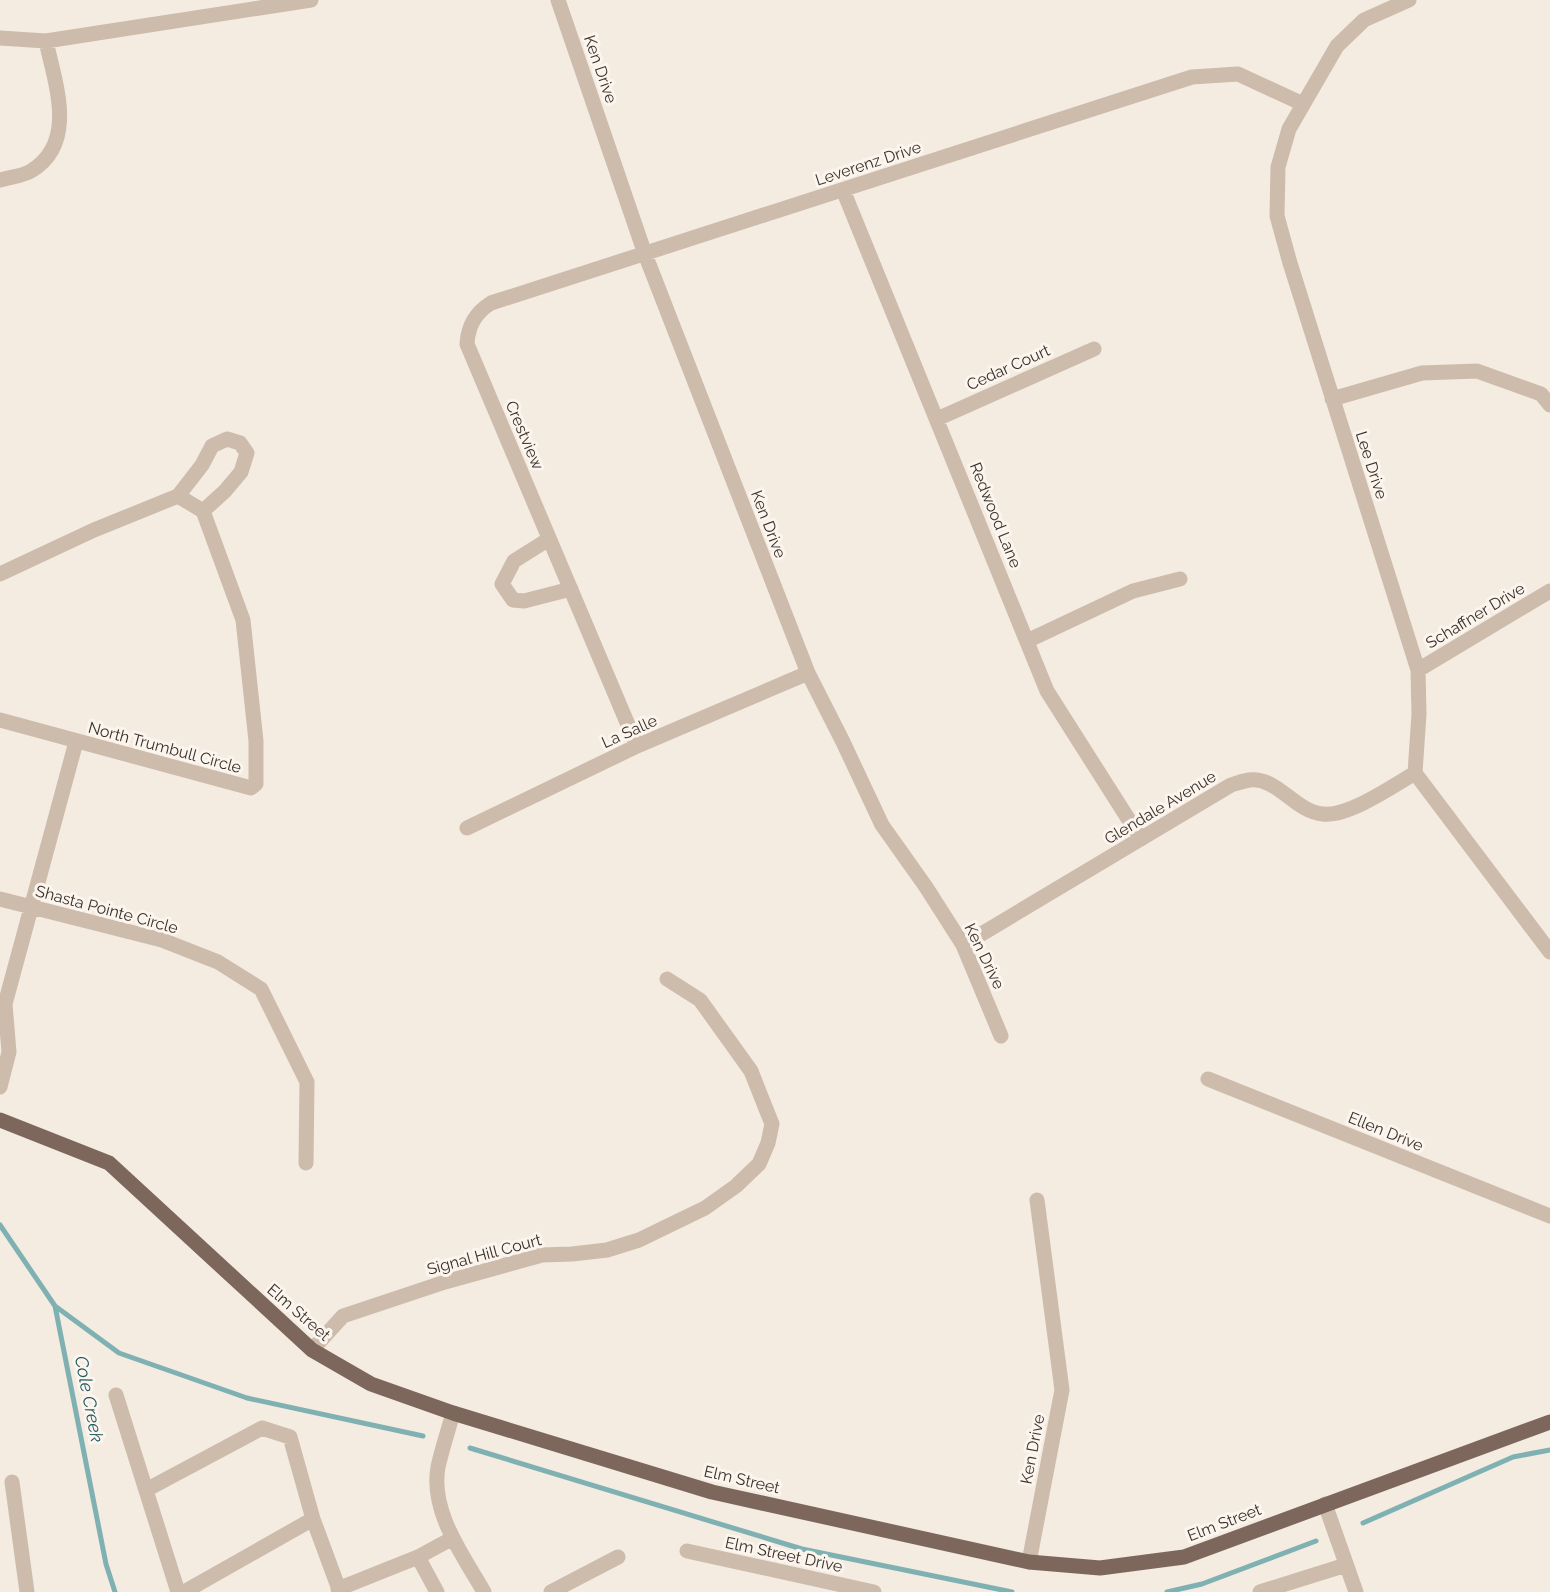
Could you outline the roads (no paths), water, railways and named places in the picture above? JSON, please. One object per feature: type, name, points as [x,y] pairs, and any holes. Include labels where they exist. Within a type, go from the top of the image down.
[{"type":"main road","name":"Elm Street","points":[[0,1120],[109,1163],[312,1350],[371,1384],[453,1413],[712,1492],[1029,1562],[1100,1568],[1184,1557],[1550,1422]]},
{"type":"street","points":[[0,38],[46,41],[311,0]]},
{"type":"street","name":"Ken Drive","points":[[558,0],[645,254],[808,673],[882,825],[963,945],[1001,1036]]},
{"type":"street","name":"Lee Drive","points":[[1408,0],[1364,20],[1337,46],[1289,129],[1278,167],[1277,216],[1418,670],[1419,714],[1415,773]]},
{"type":"street","points":[[0,180],[31,171],[51,151],[59,138],[60,121],[56,89],[46,41]]},
{"type":"street","name":"Leverenz Drive","points":[[467,344],[468,330],[474,319],[481,309],[491,303],[1192,77],[1238,74],[1303,104]]},
{"type":"street","name":"Redwood Lane","points":[[843,190],[1047,691],[1141,839]]},
{"type":"street","name":"Crestview","points":[[467,344],[637,746]]},
{"type":"street","name":"Cedar Court","points":[[937,419],[1094,349]]},
{"type":"street","points":[[1332,399],[1422,373],[1476,370],[1540,394],[1550,405]]},
{"type":"street","points":[[0,574],[94,530],[178,496],[202,465],[213,446],[227,439],[240,443],[247,453],[241,472],[225,491],[202,511],[178,496]]},
{"type":"street","name":"North Trumbull Circle","points":[[0,720],[251,788],[256,784],[256,741],[243,620],[202,511]]},
{"type":"street","points":[[549,539],[514,561],[502,584],[513,600],[524,602],[571,589]]},
{"type":"street","points":[[1028,641],[1133,591],[1180,579]]},
{"type":"street","name":"Schaffner Drive","points":[[1418,670],[1550,591]]},
{"type":"street","name":"La Salle","points":[[467,828],[637,746],[808,673]]},
{"type":"street","points":[[0,1087],[9,1052],[3,1007],[76,742]]},
{"type":"street","points":[[1415,773],[1550,952]]},
{"type":"street","name":"Glendale Avenue","points":[[963,945],[1231,785],[1251,780],[1269,784],[1306,810],[1324,814],[1335,813],[1361,804],[1415,773]]},
{"type":"street","name":"Shasta Pointe Circle","points":[[0,899],[162,939],[218,962],[261,989],[307,1082],[306,1164]]},
{"type":"street","name":"Signal Hill Court","points":[[312,1350],[343,1316],[411,1293],[543,1255],[607,1250],[639,1240],[705,1208],[736,1186],[759,1164],[768,1143],[772,1124],[751,1071],[700,1000],[667,979]]},
{"type":"street","name":"Ellen Drive","points":[[1208,1079],[1550,1216]]},
{"type":"street","name":"Ken Drive","points":[[1029,1562],[1062,1390],[1036,1200]]},
{"type":"street","points":[[116,1395],[178,1592]]},
{"type":"street","points":[[453,1413],[438,1468],[441,1508],[453,1538],[484,1592]]},
{"type":"street","points":[[146,1490],[262,1428],[290,1437],[313,1519],[339,1591],[418,1557],[453,1538]]},
{"type":"street","points":[[12,1482],[27,1592]]},
{"type":"street","points":[[1325,1504],[1356,1592]]},
{"type":"street","points":[[184,1592],[313,1519]]},
{"type":"street","name":"Elm Street Drive","points":[[687,1551],[874,1592]]},
{"type":"street","points":[[418,1557],[437,1592]]},
{"type":"street","points":[[551,1592],[618,1557]]},
{"type":"street","points":[[1260,1592],[1347,1564]]},
{"type":"waterway","name":"Cole Creek","points":[[0,1225],[55,1306],[106,1564],[115,1592]]},
{"type":"waterway","points":[[55,1306],[119,1353],[247,1398],[423,1436]]},
{"type":"waterway","points":[[470,1448],[802,1549],[1012,1592]]},
{"type":"waterway","points":[[1363,1523],[1513,1457],[1550,1450]]},
{"type":"waterway","points":[[1167,1592],[1202,1584],[1316,1541]]}]
